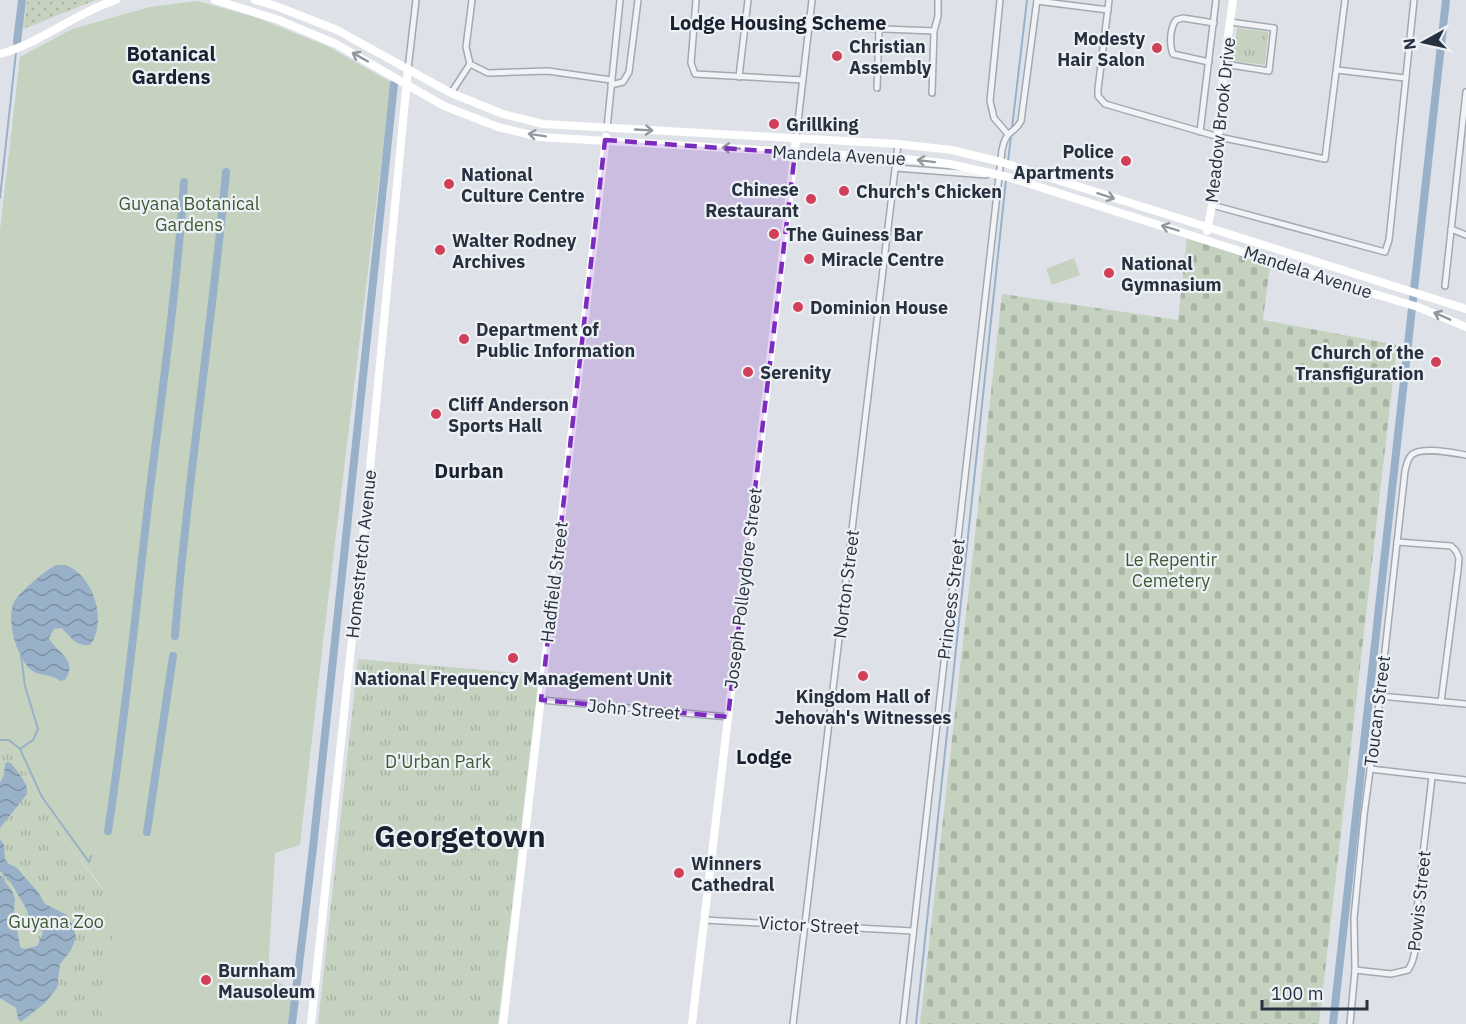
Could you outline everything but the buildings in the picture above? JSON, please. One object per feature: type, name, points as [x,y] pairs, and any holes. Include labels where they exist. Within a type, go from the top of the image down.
[{"type":"main road","points":[[1,54],[29,43],[98,6],[116,0]]},
{"type":"main road","name":"Mandela Avenue","points":[[215,0],[228,2],[279,20],[336,44],[444,106],[498,127],[539,136],[897,158],[950,164],[1003,176],[1205,239],[1418,307],[1466,327]]},
{"type":"main road","name":"Mandela Avenue","points":[[255,0],[337,30],[451,93],[503,114],[543,124],[898,144],[952,150],[1006,164],[1466,309]]},
{"type":"main road","name":"Meadow Brook Drive","points":[[1205,239],[1212,205],[1224,64],[1233,0]]},
{"type":"main road","name":"Homestretch Avenue","points":[[311,1024],[368,490],[408,69]]},
{"type":"main road","name":"Hadfield Street","points":[[503,1024],[607,128]]},
{"type":"main road","name":"Joseph Polleydore Street","points":[[692,1024],[796,139]]},
{"type":"street","points":[[408,69],[416,0]]},
{"type":"street","points":[[451,93],[470,64],[466,47],[472,0]]},
{"type":"street","points":[[607,128],[620,0]]},
{"type":"street","points":[[470,64],[488,73],[548,71],[611,83],[623,82],[629,72],[638,0]]},
{"type":"street","points":[[696,0],[691,63],[693,72],[697,75],[803,80]]},
{"type":"street","points":[[740,77],[748,0]]},
{"type":"street","points":[[796,139],[812,0]]},
{"type":"street","points":[[932,93],[934,31],[938,16],[938,0]]},
{"type":"street","points":[[1000,0],[990,101],[994,118],[1008,133],[1019,125],[1037,0],[1108,10]]},
{"type":"street","points":[[1109,0],[1098,96],[1105,105],[1219,137],[1325,159],[1345,0]]},
{"type":"street","points":[[1200,132],[1216,0]]},
{"type":"street","points":[[1212,205],[1385,252],[1389,240],[1414,0]]},
{"type":"street","points":[[1209,62],[1176,56],[1173,54],[1170,43],[1173,21],[1179,18],[1214,22]]},
{"type":"street","points":[[1224,64],[1269,71],[1274,28],[1230,22]]},
{"type":"street","points":[[809,26],[934,31]]},
{"type":"street","points":[[877,88],[879,29]]},
{"type":"street","points":[[1337,70],[1405,78]]},
{"type":"street","points":[[1444,286],[1458,163],[1463,142],[1466,92]]},
{"type":"street","name":"Princess Street","points":[[903,1024],[1006,164],[1004,140],[1008,133]]},
{"type":"street","name":"Norton Street","points":[[794,1024],[898,144]]},
{"type":"street","points":[[1458,163],[1466,164]]},
{"type":"street","points":[[896,168],[1003,176]]},
{"type":"street","points":[[1451,229],[1466,235]]},
{"type":"street","name":"Toucan Street","points":[[1350,1024],[1355,970],[1354,918],[1405,471],[1410,457],[1416,452],[1466,455]]},
{"type":"street","points":[[1396,542],[1451,546],[1456,550],[1459,558],[1441,702]]},
{"type":"street","points":[[1380,696],[1466,704]]},
{"type":"street","name":"John Street","points":[[541,700],[728,717]]},
{"type":"street","points":[[1370,769],[1466,780]]},
{"type":"street","name":"Powis Street","points":[[1355,970],[1391,974],[1408,970],[1412,965],[1432,777]]},
{"type":"street","name":"Victor Street","points":[[704,920],[913,931]]},
{"type":"highlighted area","points":[[605,140],[795,153],[728,717],[541,700]]},
{"type":"green space","points":[[27,0],[96,0],[23,29]]},
{"type":"green space","name":"Guyana Botanical Gardens","points":[[197,1],[255,17],[327,46],[391,82],[300,845],[275,853],[268,974],[285,987],[292,997],[288,1024],[101,1024],[113,933],[110,896],[55,826],[20,762],[9,751],[0,749],[0,230],[20,57],[72,29],[150,7]]},
{"type":"green space","points":[[1237,28],[1268,32],[1265,65],[1233,61]]},
{"type":"green space","name":"Le Repentir Cemetery","points":[[1187,238],[1270,265],[1263,320],[1397,345],[1319,1024],[920,1024],[1002,294],[1178,320]]},
{"type":"green space","points":[[1074,258],[1080,275],[1052,285],[1046,269]]},
{"type":"green space","name":"D'Urban Park","points":[[358,659],[539,675],[498,1024],[318,1024]]},
{"type":"green space","name":"Guyana Zoo","points":[[0,749],[9,751],[20,762],[55,826],[99,885],[110,896],[113,933],[101,1024],[0,1024]]},
{"type":"water","points":[[56,565],[65,565],[79,573],[92,592],[98,614],[98,625],[90,645],[80,644],[61,628],[54,629],[49,638],[68,661],[69,667],[65,680],[60,681],[37,673],[25,663],[14,637],[11,618],[16,598]]},
{"type":"water","points":[[7,762],[11,763],[22,778],[27,794],[0,828],[0,782]]},
{"type":"water","points":[[0,839],[4,845],[5,859],[16,867],[38,892],[45,904],[67,915],[76,938],[71,950],[60,964],[57,988],[45,1003],[21,1022],[18,1019],[16,1008],[0,998],[0,875],[15,899],[14,909],[20,947],[24,949],[37,946],[43,933],[40,928],[30,926],[27,910],[11,883],[0,871]]},
{"type":"waterway","points":[[17,42],[22,0]]},
{"type":"waterway","points":[[1008,162],[1027,0]]},
{"type":"waterway","points":[[1333,1024],[1446,0]]},
{"type":"waterway","points":[[0,198],[16,52]]},
{"type":"waterway","points":[[292,1024],[313,848],[394,84]]},
{"type":"waterway","points":[[175,636],[226,172]]},
{"type":"waterway","points":[[916,1024],[1006,180]]},
{"type":"waterway","points":[[108,831],[169,340],[184,182]]},
{"type":"waterway","points":[[20,749],[33,740],[38,729],[25,686],[21,655]]},
{"type":"waterway","points":[[147,832],[173,656]]},
{"type":"waterway","points":[[0,740],[9,740],[20,749],[42,797],[89,862],[91,856]]},
{"type":"place","name":"Modesty Hair Salon","points":[[1157,48]]},
{"type":"place","name":"Christian Assembly","points":[[837,56]]},
{"type":"place","name":"Grillking","points":[[774,124]]},
{"type":"place","name":"Police Apartments","points":[[1126,161]]},
{"type":"place","name":"National Culture Centre","points":[[449,184]]},
{"type":"place","name":"Church's Chicken","points":[[844,191]]},
{"type":"place","name":"Chinese Restaurant","points":[[811,199]]},
{"type":"place","name":"The Guiness Bar","points":[[774,234]]},
{"type":"place","name":"Walter Rodney Archives","points":[[440,250]]},
{"type":"place","name":"Miracle Centre","points":[[809,259]]},
{"type":"place","name":"National Gymnasium","points":[[1109,273]]},
{"type":"place","name":"Dominion House","points":[[798,307]]},
{"type":"place","name":"Department of Public Information","points":[[464,339]]},
{"type":"place","name":"Church of the Transfiguration","points":[[1436,362]]},
{"type":"place","name":"Serenity","points":[[748,372]]},
{"type":"place","name":"Cliff Anderson Sports Hall","points":[[436,414]]},
{"type":"place","name":"National Frequency Management Unit","points":[[513,658]]},
{"type":"place","name":"Kingdom Hall of Jehovah's Witnesses","points":[[863,676]]},
{"type":"place","name":"Winners Cathedral","points":[[679,873]]},
{"type":"place","name":"Burnham Mausoleum","points":[[206,980]]},
{"type":"district","name":"Lodge Housing Scheme","points":[[778,22]]},
{"type":"district","name":"Botanical Gardens","points":[[171,64]]},
{"type":"district","name":"Durban","points":[[469,470]]},
{"type":"district","name":"Lodge","points":[[764,756]]},
{"type":"district","name":"Georgetown","points":[[460,835]]}]
